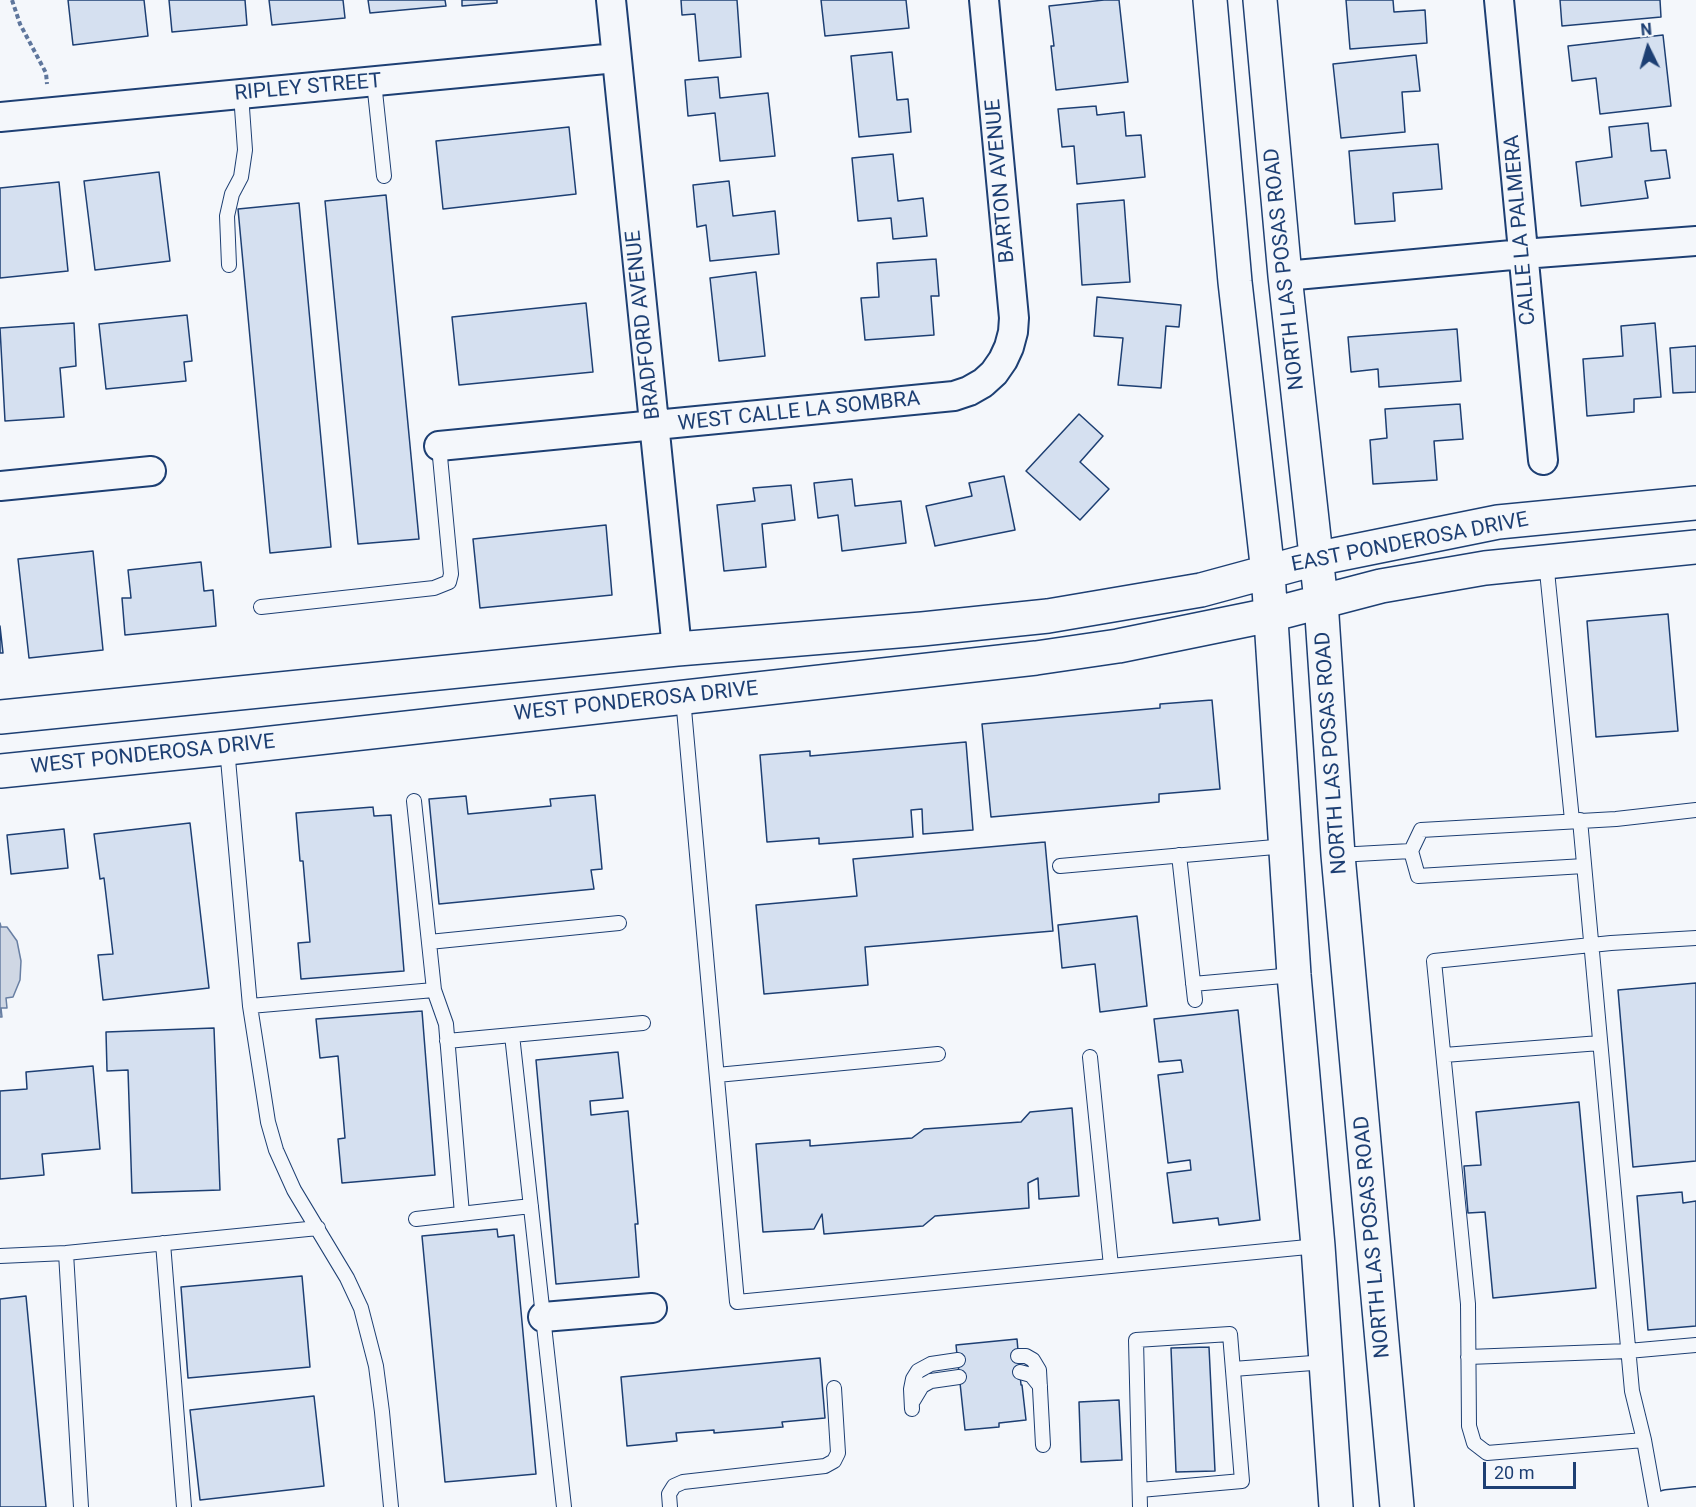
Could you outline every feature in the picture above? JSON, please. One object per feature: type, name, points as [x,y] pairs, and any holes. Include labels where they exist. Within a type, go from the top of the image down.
[{"type":"main road","points":[[1210,0],[1235,282],[1268,573],[1294,975],[1318,1246],[1336,1507]]},
{"type":"main road","name":"NORTH LAS POSAS ROAD","points":[[1260,0],[1285,276],[1321,601],[1338,855],[1397,1507]]},
{"type":"main road","points":[[1235,282],[1285,276]]},
{"type":"main road","name":"EAST PONDEROSA DRIVE","points":[[1268,573],[1316,559],[1498,522],[1696,502]]},
{"type":"main road","name":"EAST PONDEROSA DRIVE","points":[[1270,615],[1392,584],[1485,568],[1696,547]]},
{"type":"main road","points":[[0,717],[677,649],[1048,616],[1181,593],[1268,573]]},
{"type":"main road","name":"WEST PONDEROSA DRIVE","points":[[0,771],[227,748],[1024,659],[1118,646],[1270,615]]},
{"type":"main road","points":[[677,649],[682,698]]},
{"type":"main road","points":[[1667,1507],[1696,1504]]},
{"type":"street","name":"BRADFORD AVENUE","points":[[610,0],[677,649]]},
{"type":"street","name":"BARTON AVENUE","points":[[984,0],[1014,318],[1013,332],[1003,360]]},
{"type":"street","name":"CALLE LA PALMERA","points":[[1499,0],[1543,459]]},
{"type":"street","name":"RIPLEY STREET","points":[[0,117],[616,58]]},
{"type":"street","points":[[1285,276],[1696,241]]},
{"type":"street","name":"WEST CALLE LA SOMBRA","points":[[439,446],[954,396],[983,383],[1003,360]]},
{"type":"street","points":[[0,486],[151,471]]},
{"type":"street","points":[[543,1317],[652,1308]]},
{"type":"lane","points":[[374,82],[384,176]]},
{"type":"lane","points":[[229,265],[227,216],[232,194],[241,177],[245,150],[240,94]]},
{"type":"lane","points":[[261,607],[434,588],[449,582],[451,574],[439,446]]},
{"type":"lane","points":[[1546,561],[1576,820],[1584,866],[1632,1392],[1644,1440],[1656,1507]]},
{"type":"lane","points":[[682,698],[737,1302],[1318,1246]]},
{"type":"lane","points":[[227,748],[250,1006],[266,1112],[276,1150],[294,1190],[348,1278],[361,1308],[376,1366],[391,1507]]},
{"type":"lane","points":[[414,801],[434,990],[446,1024],[462,1214]]},
{"type":"lane","points":[[1584,866],[1418,876],[1411,851],[1421,830],[1616,819],[1696,810]]},
{"type":"lane","points":[[1060,866],[1286,846]]},
{"type":"lane","points":[[1338,855],[1411,851]]},
{"type":"lane","points":[[1179,855],[1195,1000]]},
{"type":"lane","points":[[429,942],[619,923]]},
{"type":"lane","points":[[1644,1440],[1487,1453],[1474,1443],[1469,1426],[1468,1304],[1434,961],[1591,945],[1696,938]]},
{"type":"lane","points":[[1193,984],[1294,975]]},
{"type":"lane","points":[[250,1006],[434,990]]},
{"type":"lane","points":[[447,1041],[643,1023]]},
{"type":"lane","points":[[512,1035],[564,1507]]},
{"type":"lane","points":[[1444,1055],[1600,1044]]},
{"type":"lane","points":[[717,1075],[938,1054]]},
{"type":"lane","points":[[1090,1057],[1111,1266]]},
{"type":"lane","points":[[416,1218],[531,1206]]},
{"type":"lane","points":[[0,1256],[66,1253],[318,1228]]},
{"type":"lane","points":[[163,1243],[184,1507]]},
{"type":"lane","points":[[66,1253],[81,1507]]},
{"type":"lane","points":[[1140,1490],[1242,1481],[1230,1334],[1136,1340],[1140,1507]]},
{"type":"lane","points":[[1468,1357],[1628,1351],[1696,1345]]},
{"type":"lane","points":[[1018,1356],[1026,1356],[1037,1365],[1039,1370],[1043,1445]]},
{"type":"lane","points":[[958,1360],[931,1364],[918,1371],[911,1389],[912,1409],[916,1393],[922,1386],[931,1381],[959,1377]]},
{"type":"lane","points":[[1233,1369],[1326,1362]]},
{"type":"lane","points":[[1020,1372],[1030,1375],[1040,1386]]},
{"type":"lane","points":[[670,1507],[669,1494],[674,1486],[683,1482],[825,1466],[834,1461],[838,1453],[834,1388]]},
{"type":"path","points":[[12,0],[20,24],[46,74],[50,113]]},
{"type":"shaded area","points":[[0,923],[1,927],[7,927],[17,941],[21,961],[20,980],[13,997],[6,998],[7,1008],[1,1008],[2,1017],[0,1017]]},
{"type":"building","points":[[68,0],[144,0],[148,36],[73,45]]},
{"type":"building","points":[[169,0],[245,0],[247,25],[172,32]]},
{"type":"building","points":[[269,0],[343,0],[345,18],[272,25]]},
{"type":"building","points":[[368,0],[445,0],[446,6],[370,13]]},
{"type":"building","points":[[462,0],[497,0],[497,3],[462,6]]},
{"type":"building","points":[[681,0],[737,0],[741,57],[699,61],[695,14],[682,15]]},
{"type":"building","points":[[821,0],[906,0],[909,28],[825,36]]},
{"type":"building","points":[[1119,0],[1128,82],[1056,90],[1049,6]]},
{"type":"building","points":[[1346,0],[1393,0],[1394,12],[1425,10],[1427,43],[1350,49]]},
{"type":"building","points":[[1560,0],[1660,0],[1661,17],[1562,26]]},
{"type":"building","points":[[1663,35],[1671,106],[1600,114],[1596,78],[1572,81],[1568,46]]},
{"type":"building","points":[[892,52],[897,100],[908,99],[911,132],[859,137],[851,56]]},
{"type":"building","points":[[1416,55],[1420,91],[1402,92],[1405,132],[1341,138],[1333,64]]},
{"type":"building","points":[[718,77],[720,98],[768,93],[775,156],[720,161],[715,113],[688,116],[685,80]]},
{"type":"building","points":[[1096,106],[1097,115],[1124,112],[1126,136],[1141,135],[1145,177],[1077,184],[1074,146],[1062,147],[1058,109]]},
{"type":"building","points":[[1648,123],[1651,151],[1666,150],[1670,178],[1645,181],[1648,198],[1581,206],[1576,162],[1612,157],[1609,127]]},
{"type":"building","points":[[569,127],[576,194],[443,209],[436,141]]},
{"type":"building","points":[[1438,144],[1442,189],[1393,193],[1395,221],[1355,224],[1349,151]]},
{"type":"building","points":[[893,154],[898,201],[923,198],[927,236],[893,239],[891,218],[858,221],[852,158]]},
{"type":"building","points":[[159,172],[170,261],[95,270],[84,181]]},
{"type":"building","points":[[729,181],[733,216],[775,211],[779,254],[710,261],[706,225],[697,227],[693,185]]},
{"type":"building","points":[[59,182],[68,271],[0,278],[0,188]]},
{"type":"building","points":[[386,195],[419,539],[358,544],[325,201]]},
{"type":"building","points":[[1124,200],[1130,282],[1082,285],[1077,204]]},
{"type":"building","points":[[299,203],[331,547],[270,553],[238,209]]},
{"type":"building","points":[[936,259],[939,296],[931,296],[934,335],[865,340],[861,298],[879,297],[877,263]]},
{"type":"building","points":[[756,272],[765,356],[719,361],[710,278]]},
{"type":"building","points":[[1097,297],[1181,305],[1179,327],[1166,326],[1161,388],[1118,385],[1123,338],[1094,336]]},
{"type":"building","points":[[586,303],[593,372],[459,385],[452,317]]},
{"type":"building","points":[[187,315],[192,361],[184,362],[186,381],[106,389],[99,324]]},
{"type":"building","points":[[74,323],[76,366],[60,368],[64,417],[5,421],[0,328]]},
{"type":"building","points":[[1655,323],[1661,397],[1634,399],[1634,412],[1587,416],[1583,359],[1623,356],[1621,326]]},
{"type":"building","points":[[1457,329],[1461,381],[1379,387],[1378,369],[1351,372],[1348,337]]},
{"type":"building","points":[[1696,346],[1696,392],[1673,393],[1670,348]]},
{"type":"building","points":[[1460,404],[1463,439],[1434,441],[1437,480],[1373,484],[1370,440],[1387,438],[1385,409]]},
{"type":"building","points":[[1079,414],[1103,436],[1080,462],[1109,489],[1080,520],[1026,471]]},
{"type":"building","points":[[1004,476],[1015,530],[935,546],[926,506],[972,496],[969,483]]},
{"type":"building","points":[[852,479],[855,506],[901,501],[906,543],[842,551],[838,515],[818,518],[814,483]]},
{"type":"building","points":[[791,485],[795,520],[762,524],[766,567],[724,571],[717,505],[755,501],[753,488]]},
{"type":"building","points":[[606,525],[612,595],[480,608],[473,539]]},
{"type":"building","points":[[93,551],[103,650],[29,658],[18,559]]},
{"type":"building","points":[[201,562],[204,591],[213,590],[216,626],[125,635],[122,598],[131,598],[128,570]]},
{"type":"building","points":[[1668,614],[1678,731],[1596,737],[1587,621]]},
{"type":"building","points":[[0,626],[3,653],[0,653]]},
{"type":"building","points":[[1212,700],[1220,789],[1159,794],[1159,802],[991,817],[982,724],[1160,708],[1160,704]]},
{"type":"building","points":[[966,742],[973,830],[923,834],[922,809],[911,810],[913,837],[819,844],[819,838],[767,842],[760,755],[810,751],[810,756]]},
{"type":"building","points":[[595,795],[602,869],[591,870],[594,889],[439,904],[429,799],[466,796],[468,814],[551,806],[550,799]]},
{"type":"building","points":[[373,807],[374,816],[391,815],[404,971],[301,979],[298,943],[310,942],[296,813]]},
{"type":"building","points":[[190,823],[209,988],[103,1000],[98,955],[113,954],[104,878],[100,879],[94,834]]},
{"type":"building","points":[[64,829],[68,868],[11,874],[7,835]]},
{"type":"building","points":[[1045,842],[1053,931],[865,947],[868,985],[764,994],[756,905],[857,896],[853,859]]},
{"type":"building","points":[[1137,916],[1147,1006],[1100,1012],[1095,964],[1062,968],[1058,925]]},
{"type":"building","points":[[1696,983],[1696,1161],[1633,1167],[1618,990]]},
{"type":"building","points":[[1238,1010],[1260,1220],[1219,1225],[1218,1218],[1173,1223],[1167,1173],[1191,1170],[1190,1160],[1168,1163],[1158,1075],[1183,1072],[1181,1060],[1159,1062],[1154,1019]]},
{"type":"building","points":[[422,1011],[435,1175],[342,1183],[338,1139],[345,1138],[338,1056],[320,1058],[316,1019]]},
{"type":"building","points":[[214,1028],[220,1190],[132,1193],[128,1070],[107,1071],[106,1032]]},
{"type":"building","points":[[618,1052],[623,1098],[590,1101],[591,1115],[628,1111],[638,1224],[635,1224],[639,1277],[556,1284],[536,1060]]},
{"type":"building","points":[[93,1066],[100,1149],[42,1154],[44,1175],[0,1179],[0,1091],[27,1089],[26,1072]]},
{"type":"building","points":[[1579,1102],[1596,1288],[1493,1298],[1485,1212],[1468,1213],[1464,1166],[1481,1165],[1476,1112]]},
{"type":"building","points":[[1072,1108],[1079,1196],[1039,1199],[1038,1178],[1028,1183],[1029,1208],[935,1216],[923,1226],[824,1234],[822,1214],[814,1229],[763,1232],[756,1144],[810,1140],[810,1146],[912,1138],[924,1129],[1021,1122],[1030,1112]]},
{"type":"building","points":[[1682,1192],[1683,1203],[1696,1201],[1696,1326],[1648,1330],[1637,1196]]},
{"type":"building","points":[[497,1229],[498,1237],[514,1235],[536,1474],[445,1482],[422,1236]]},
{"type":"building","points":[[302,1276],[310,1367],[188,1378],[181,1287]]},
{"type":"building","points":[[26,1296],[46,1507],[0,1507],[0,1299]]},
{"type":"building","points":[[1017,1339],[1026,1420],[999,1423],[999,1427],[965,1430],[956,1345]]},
{"type":"building","points":[[1209,1347],[1215,1471],[1176,1472],[1171,1348]]},
{"type":"building","points":[[820,1358],[825,1418],[782,1422],[783,1427],[714,1433],[714,1430],[676,1433],[677,1441],[627,1446],[621,1377]]},
{"type":"building","points":[[314,1396],[324,1486],[200,1500],[190,1410]]},
{"type":"building","points":[[1119,1400],[1122,1460],[1081,1462],[1079,1402]]}]
